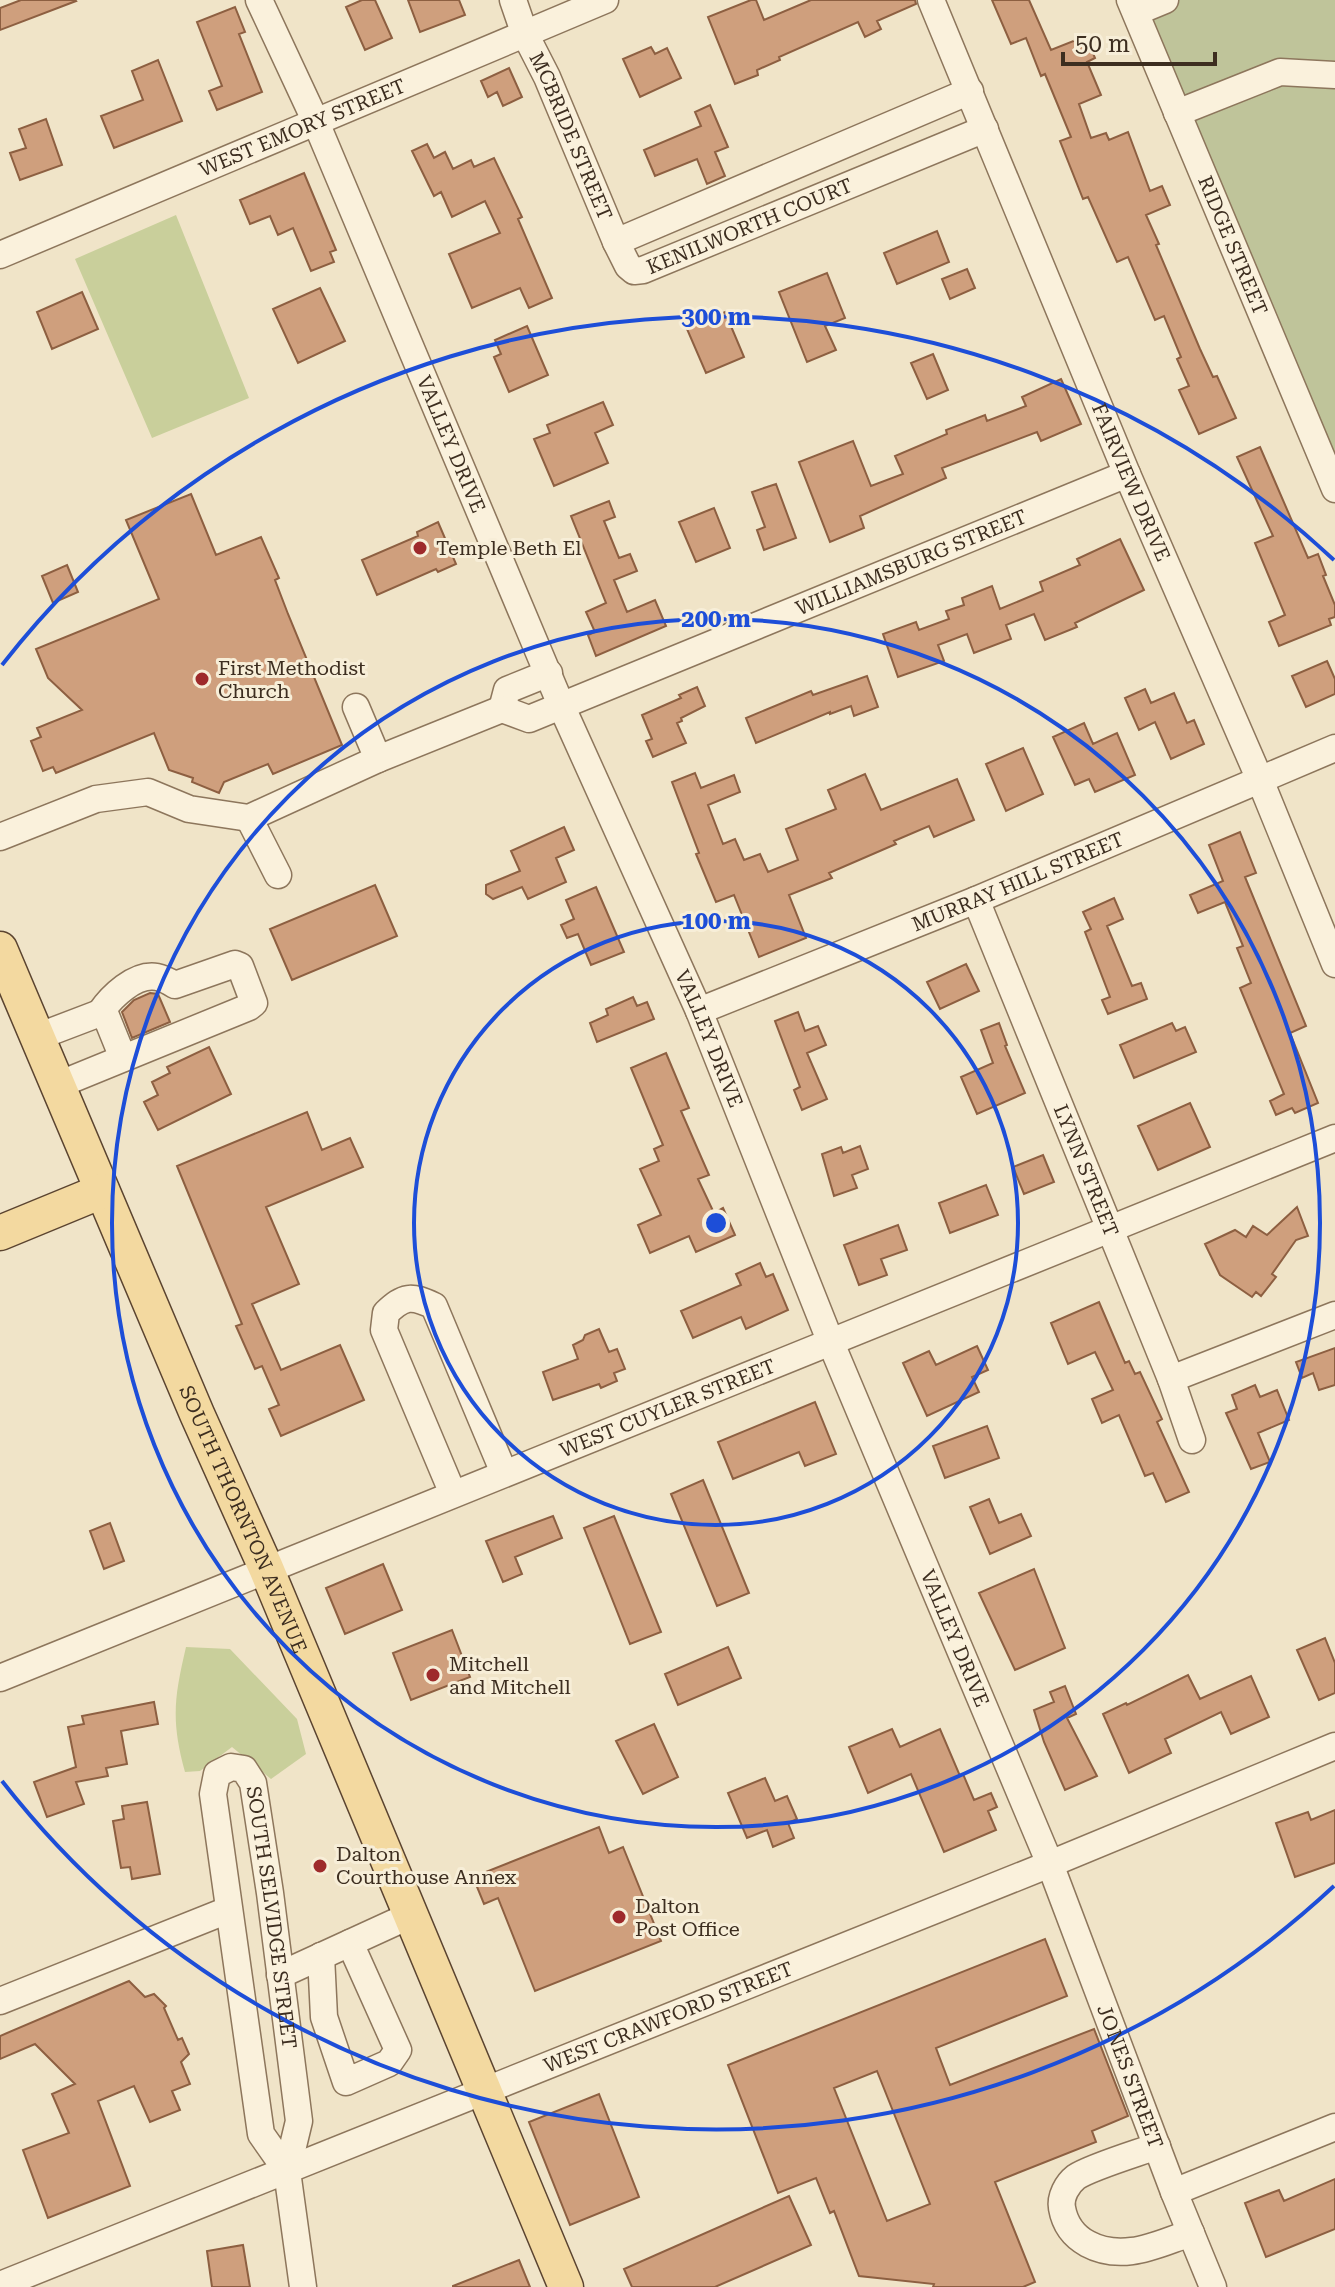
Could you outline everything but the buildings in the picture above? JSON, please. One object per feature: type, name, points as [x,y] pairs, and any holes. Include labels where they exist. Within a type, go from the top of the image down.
[{"type":"main road","name":"SOUTH THORNTON AVENUE","points":[[0,949],[197,1414],[266,1568],[566,2287]]},
{"type":"main road","points":[[0,1233],[102,1191]]},
{"type":"street","name":"VALLEY DRIVE","points":[[259,0],[315,120],[561,705],[699,1011],[831,1343],[1050,1864]]},
{"type":"street","name":"MCBRIDE STREET","points":[[513,0],[524,32],[547,77],[616,242]]},
{"type":"street","name":"WEST EMORY STREET","points":[[0,255],[605,0]]},
{"type":"street","name":"FAIRVIEW DRIVE","points":[[931,0],[1127,474],[1260,780],[1335,964]]},
{"type":"street","points":[[1133,6],[1165,0]]},
{"type":"street","name":"RIDGE STREET","points":[[1133,6],[1335,489]]},
{"type":"street","points":[[1177,113],[1280,72],[1335,75]]},
{"type":"street","name":"KENILWORTH COURT","points":[[970,91],[616,242],[628,266],[634,271],[643,270],[985,129]]},
{"type":"street","name":"WILLIAMSBURG STREET","points":[[502,709],[529,719],[1127,474]]},
{"type":"street","points":[[0,837],[96,799],[148,792],[189,809],[249,818],[378,759],[502,709],[507,690],[549,673]]},
{"type":"street","points":[[356,707],[378,759]]},
{"type":"street","name":"MURRAY HILL STREET","points":[[699,1011],[976,900],[1335,748]]},
{"type":"street","points":[[249,818],[278,875]]},
{"type":"street","name":"LYNN STREET","points":[[976,900],[1171,1379],[1192,1440]]},
{"type":"street","points":[[37,1037],[100,1013],[112,995],[148,978],[155,977],[175,985],[235,964],[240,966],[254,1003],[249,1007],[58,1085]]},
{"type":"street","points":[[100,1013],[106,1016],[123,1058]]},
{"type":"street","name":"WEST CUYLER STREET","points":[[0,1678],[1335,1138]]},
{"type":"street","points":[[453,1494],[384,1330],[386,1313],[400,1300],[417,1298],[434,1306],[504,1473]]},
{"type":"street","points":[[1171,1379],[1335,1315]]},
{"type":"street","name":"WEST CRAWFORD STREET","points":[[0,2285],[1050,1864],[1335,1746]]},
{"type":"street","name":"SOUTH SELVIDGE STREET","points":[[231,1767],[244,1769],[249,1774],[256,1793],[299,2121],[287,2171],[261,2134],[228,1910],[213,1794],[217,1774],[231,1767]]},
{"type":"street","name":"JONES STREET","points":[[1050,1864],[1213,2287]]},
{"type":"street","points":[[0,2001],[228,1910]]},
{"type":"street","points":[[280,1975],[411,1915]]},
{"type":"street","points":[[321,1956],[324,2017],[346,2082],[389,2063],[398,2050],[350,1943]]},
{"type":"street","points":[[1174,2192],[1335,2127]]},
{"type":"street","points":[[1157,2146],[1077,2176],[1065,2189],[1061,2204],[1067,2225],[1081,2241],[1103,2250],[1133,2251],[1191,2233]]},
{"type":"street","points":[[287,2171],[303,2287]]},
{"type":"green space","points":[[1141,0],[1335,0],[1335,459]]},
{"type":"green space","points":[[176,215],[249,398],[152,438],[75,259]]},
{"type":"green space","points":[[186,1647],[230,1649],[297,1719],[306,1754],[271,1779],[232,1747],[200,1771],[185,1772],[176,1710]]},
{"type":"place","name":"Temple Beth El","points":[[420,548]]},
{"type":"place","name":"First Methodist Church","points":[[202,679]]},
{"type":"place","name":"Mitchell and Mitchell","points":[[433,1675]]},
{"type":"place","name":"Dalton Courthouse Annex","points":[[320,1866]]},
{"type":"place","name":"Dalton Post Office","points":[[619,1917]]}]
